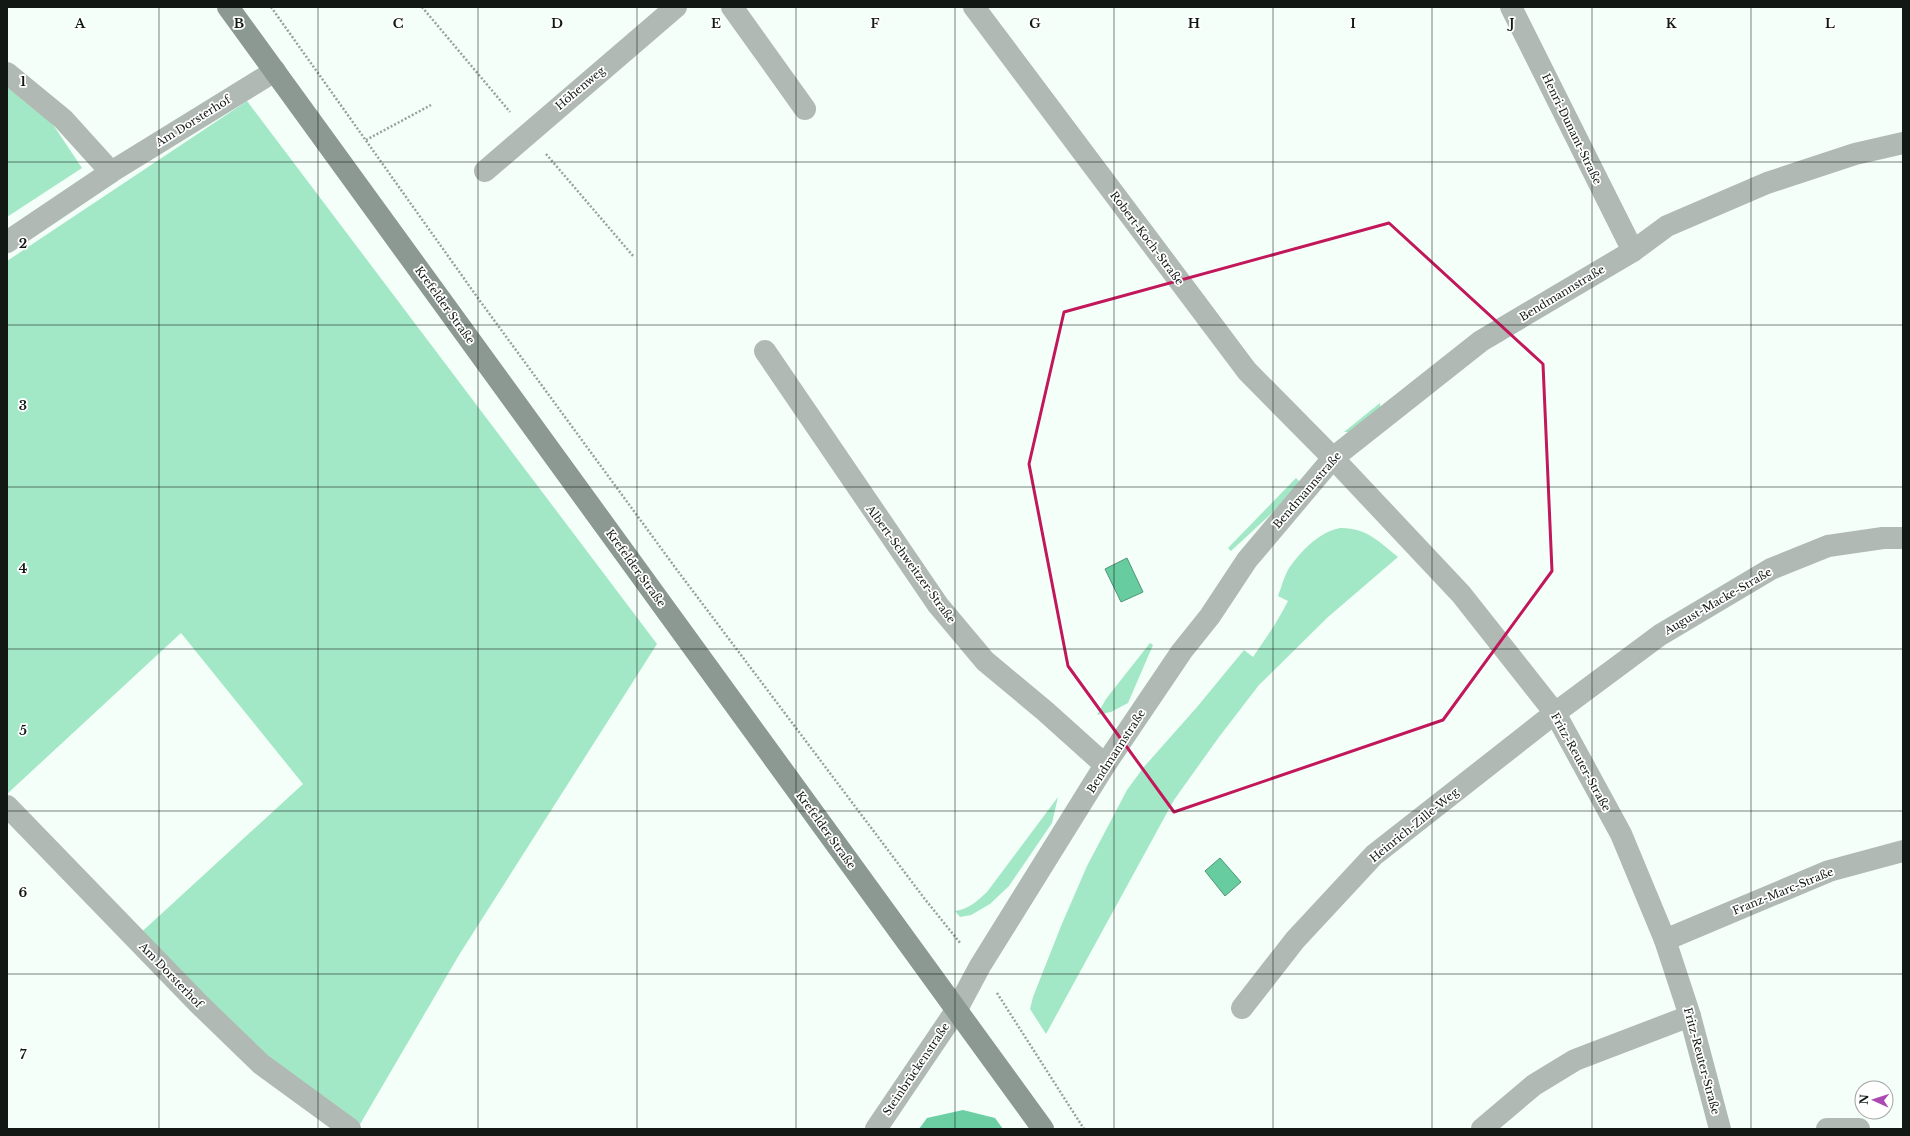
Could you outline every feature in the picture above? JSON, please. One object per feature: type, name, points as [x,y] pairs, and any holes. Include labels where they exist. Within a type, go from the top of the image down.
[{"type":"main road","name":"Krefelder Straße","points":[[228,7],[1043,1129]]},
{"type":"street","name":"Höhenweg","points":[[485,171],[676,7]]},
{"type":"street","points":[[732,7],[805,109]]},
{"type":"street","name":"Robert-Koch-Straße","points":[[974,7],[1247,371],[1333,458]]},
{"type":"street","name":"Henri-Dunant-Straße","points":[[1511,7],[1633,251]]},
{"type":"street","name":"Am Dorsterhof","points":[[7,242],[112,172],[275,71]]},
{"type":"street","points":[[7,73],[63,119],[112,172]]},
{"type":"street","name":"Bendmannstraße","points":[[957,1009],[980,966],[1105,766],[1182,651],[1210,616],[1248,560],[1333,458],[1481,340],[1633,251],[1667,226],[1767,183],[1855,154],[1903,143]]},
{"type":"street","name":"Albert-Schweitzer-Straße","points":[[765,352],[938,605],[985,660],[1045,710],[1105,766]]},
{"type":"street","name":"Fritz-Reuter-Straße","points":[[1333,458],[1461,594],[1555,713],[1621,834],[1665,940],[1690,1016],[1720,1129]]},
{"type":"street","name":"August-Macke-Straße","points":[[1555,713],[1660,635],[1771,569],[1828,546],[1883,538],[1903,538]]},
{"type":"street","name":"Heinrich-Zille-Weg","points":[[1242,1008],[1295,940],[1374,855],[1555,713]]},
{"type":"street","name":"Am Dorsterhof","points":[[7,806],[199,1004],[261,1064],[350,1129]]},
{"type":"street","name":"Franz-Marc-Straße","points":[[1665,940],[1829,871],[1903,850]]},
{"type":"street","name":"Steinbrückenstraße","points":[[876,1129],[957,1009]]},
{"type":"street","points":[[1482,1129],[1534,1084],[1575,1060],[1690,1016]]},
{"type":"street","points":[[1827,1129],[1859,1129]]},
{"type":"path","points":[[270,7],[480,301],[677,570],[924,898],[980,966],[1084,1129]]},
{"type":"path","points":[[366,140],[431,105]]},
{"type":"highlighted area","points":[[1389,223],[1543,364],[1552,571],[1443,720],[1174,812],[1068,666],[1029,464],[1064,312]]},
{"type":"shaded area","points":[[7,87],[52,123],[82,168],[7,217]]},
{"type":"shaded area","points":[[247,101],[657,644],[459,955],[359,1126],[261,1064],[135,938],[303,784],[181,633],[7,794],[7,261]]},
{"type":"shaded area","points":[[1380,403],[1381,415],[1350,432],[1344,432]]},
{"type":"shaded area","points":[[1296,478],[1300,482],[1297,490],[1231,551],[1228,548]]},
{"type":"shaded area","points":[[1340,528],[1357,530],[1372,536],[1398,557],[1328,617],[1259,685],[1219,737],[1174,800],[1046,1034],[1030,1009],[1033,997],[1087,866],[1127,790],[1143,768],[1197,707],[1244,650],[1253,657],[1288,601],[1278,596],[1287,571],[1297,558],[1319,537]]},
{"type":"shaded area","points":[[1127,558],[1143,592],[1121,602],[1105,569]]},
{"type":"shaded area","points":[[1150,643],[1153,645],[1128,703],[1111,712],[1097,715],[1106,699]]},
{"type":"shaded area","points":[[1058,797],[1052,823],[1009,886],[990,904],[971,915],[960,917],[955,911],[969,906],[987,892]]},
{"type":"shaded area","points":[[1220,858],[1241,882],[1225,896],[1205,871]]},
{"type":"shaded area","points":[[963,1110],[995,1118],[1003,1129],[919,1129],[927,1118]]}]
